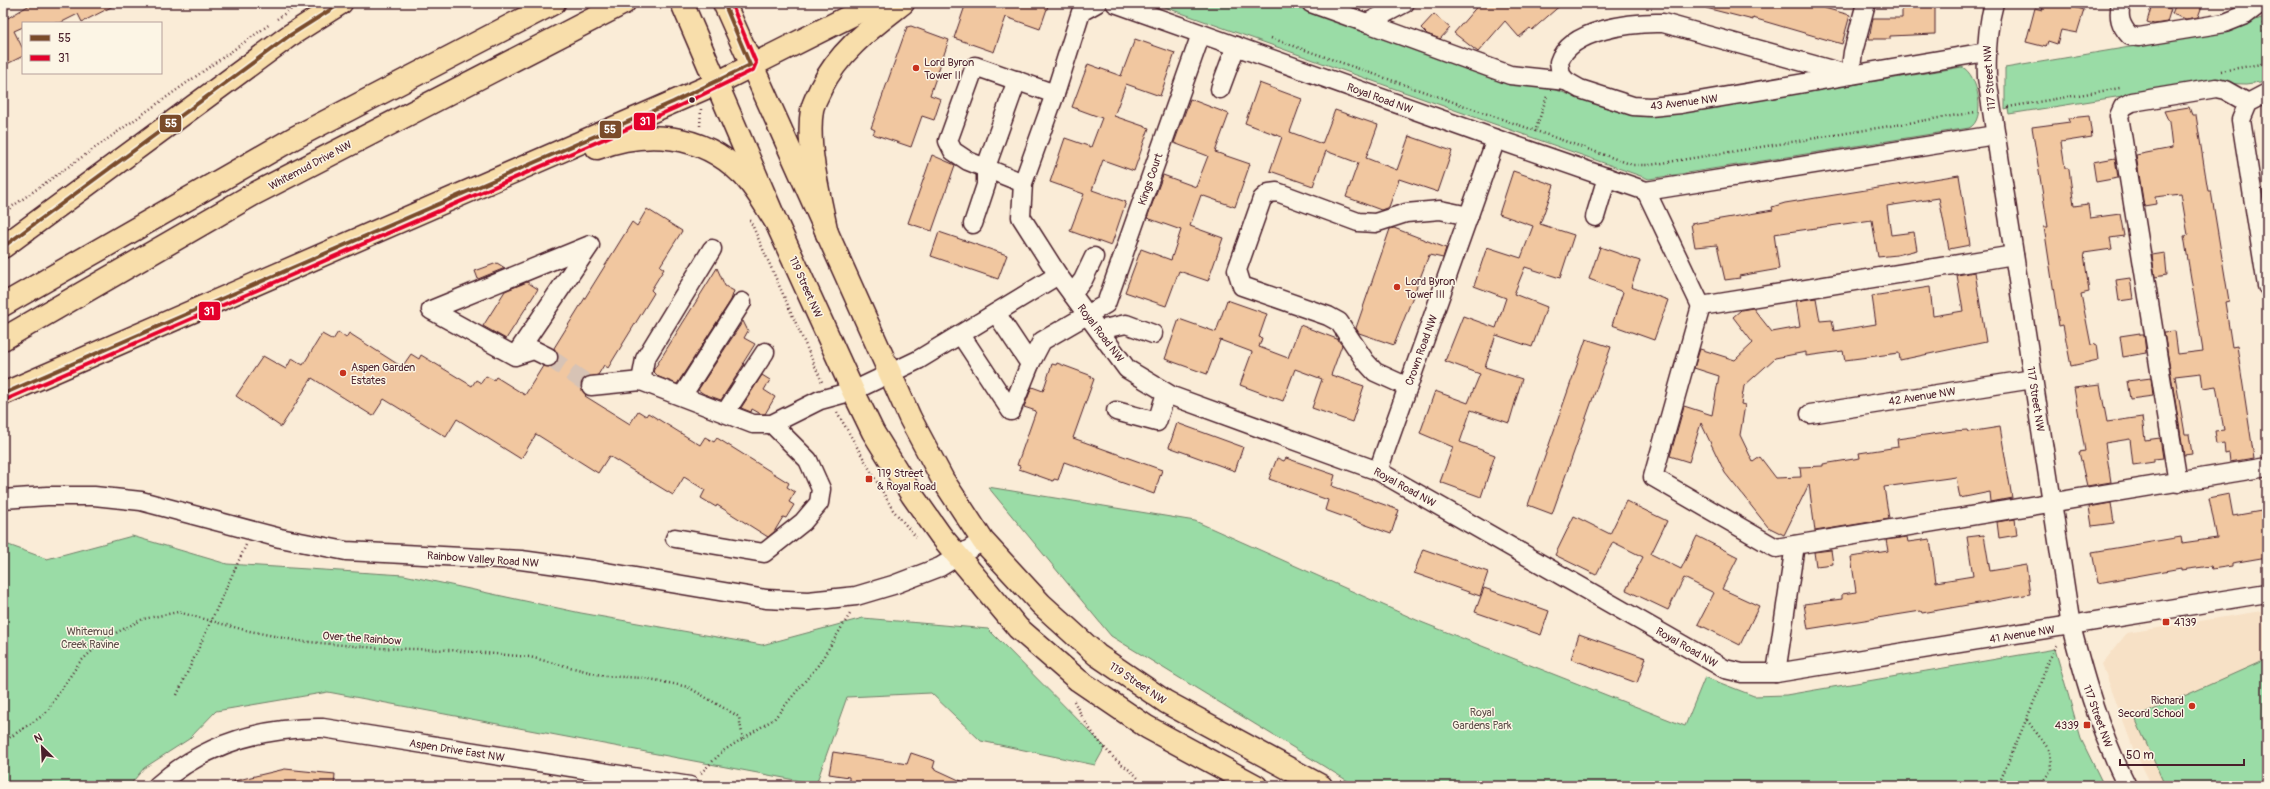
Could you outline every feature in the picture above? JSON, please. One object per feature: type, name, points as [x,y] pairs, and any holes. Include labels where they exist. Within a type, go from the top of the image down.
[{"type":"main road","points":[[3,247],[289,36],[341,3]]},
{"type":"main road","points":[[3,305],[294,138],[554,3]]},
{"type":"main road","name":"Whitemud Drive NW","points":[[3,339],[252,195],[624,3]]},
{"type":"main road","name":"119 Street NW","points":[[682,3],[776,222],[853,391],[873,432],[912,495],[958,556],[1018,628],[1078,680],[1147,727],[1256,786]]},
{"type":"main road","points":[[3,394],[717,83],[750,65],[876,3]]},
{"type":"main road","points":[[827,234],[816,180],[812,143],[812,110],[831,69],[866,32],[903,3]]},
{"type":"main road","name":"119 Street NW","points":[[727,10],[750,65],[910,418],[943,480],[969,523],[983,541],[1041,604],[1097,656],[1166,702],[1321,786]]},
{"type":"main road","points":[[465,192],[612,143],[643,137],[658,137],[696,144],[728,161],[742,173],[776,222]]},
{"type":"street","name":"Royal Road NW","points":[[1097,3],[1081,12],[1055,94],[1023,182],[1022,217],[1058,275],[1127,368],[1166,393],[1378,471],[1724,669],[1742,673],[1776,674]]},
{"type":"street","name":"Royal Road NW","points":[[1116,3],[1496,140],[1646,190]]},
{"type":"street","points":[[1311,3],[1510,75],[1566,81]]},
{"type":"street","points":[[1367,23],[1405,3]]},
{"type":"street","points":[[1850,75],[1853,52],[1866,3]]},
{"type":"street","name":"117 Street NW","points":[[1994,3],[1988,29],[1986,52],[1995,135],[2071,626],[2088,691],[2096,715],[2127,786]]},
{"type":"street","points":[[2121,3],[2118,13],[2122,27],[2130,36],[2139,37],[2225,23],[2261,10]]},
{"type":"street","name":"43 Avenue NW","points":[[1850,75],[1678,26],[1643,23],[1608,29],[1576,42],[1565,50],[1559,62],[1561,75],[1571,85],[1618,102],[1633,106],[1650,107],[1681,104],[1986,52]]},
{"type":"street","name":"Kings Court","points":[[960,334],[1011,411],[1030,364],[1042,341],[1106,304],[1201,34]]},
{"type":"street","points":[[1220,89],[1236,46]]},
{"type":"street","points":[[1023,182],[968,161],[953,151],[948,141],[953,126],[975,66],[1055,94]]},
{"type":"street","points":[[973,224],[986,185],[986,167],[1017,80]]},
{"type":"street","points":[[2178,483],[2119,116],[2123,108],[2132,102],[2210,88],[2223,89],[2248,103]]},
{"type":"street","points":[[2267,93],[2248,103],[2241,120],[2262,216],[2267,286]]},
{"type":"street","points":[[1995,135],[1646,190],[1701,306],[1653,477],[1776,548],[2178,483],[2267,467]]},
{"type":"street","name":"Crown Road NW","points":[[1378,471],[1496,140]]},
{"type":"street","points":[[1595,217],[1607,177]]},
{"type":"street","points":[[1408,387],[1375,372],[1365,361],[1339,322],[1328,316],[1242,286],[1237,270],[1262,199],[1269,193],[1277,192],[1358,222],[1375,223],[1406,213],[1440,210],[1469,216]]},
{"type":"street","points":[[515,356],[590,245],[431,310],[515,356],[534,350],[548,357]]},
{"type":"street","points":[[641,380],[645,359],[712,250]]},
{"type":"street","points":[[1701,306],[2014,255]]},
{"type":"street","points":[[1072,294],[1083,280],[1094,256]]},
{"type":"street","points":[[591,386],[641,380],[753,424],[772,424],[820,400],[853,391],[918,360],[1058,275]]},
{"type":"street","points":[[682,396],[742,302]]},
{"type":"street","points":[[996,313],[1030,364]]},
{"type":"street","points":[[1099,330],[1126,324],[1153,334]]},
{"type":"street","points":[[725,413],[765,352]]},
{"type":"street","name":"42 Avenue NW","points":[[1810,414],[2033,378]]},
{"type":"street","points":[[1116,411],[1157,422],[1166,393]]},
{"type":"street","points":[[675,538],[764,553],[803,522],[819,503],[821,489],[808,460],[772,424]]},
{"type":"street","name":"Rainbow Valley Road NW","points":[[3,500],[48,496],[87,496],[141,501],[280,538],[346,551],[521,560],[594,570],[766,598],[801,601],[856,596],[930,571],[958,556]]},
{"type":"street","points":[[958,556],[983,541]]},
{"type":"street","points":[[1776,674],[1795,545]]},
{"type":"street","name":"41 Avenue NW","points":[[1776,674],[2267,593]]},
{"type":"street","name":"Aspen Drive East NW","points":[[157,786],[187,762],[225,743],[270,730],[299,727],[323,728],[584,778],[688,786]]},
{"type":"path","points":[[3,214],[300,3]]},
{"type":"path","points":[[2261,10],[2267,53]]},
{"type":"path","points":[[1267,37],[1633,165],[1650,165],[1973,112]]},
{"type":"path","points":[[1536,132],[1549,92]]},
{"type":"path","points":[[177,695],[247,543]]},
{"type":"path","points":[[688,786],[723,752],[774,719],[819,664],[852,611]]},
{"type":"path","name":"Over the Rainbow","points":[[3,742],[45,714],[79,663],[106,638],[142,619],[178,612],[245,630],[298,642],[377,648],[450,650],[530,657],[605,676],[645,678],[688,687],[739,717],[743,739]]},
{"type":"path","points":[[1998,786],[2042,685],[2046,665],[2071,626]]},
{"type":"path","points":[[1072,697],[1086,724],[1116,760],[1139,779],[1143,786]]},
{"type":"path","points":[[2027,720],[2050,751],[2051,770],[2040,786]]},
{"type":"shaded area","name":"Richard Secord School","points":[[2267,610],[2267,786],[2152,786],[2133,748],[2102,664],[2127,633]]},
{"type":"green space","points":[[1153,3],[1309,3],[1613,110],[1652,115],[1717,107],[1962,67],[1968,71],[1976,87],[1979,107],[1978,116],[1975,123],[1969,128],[1649,179]]},
{"type":"green space","points":[[2267,16],[2267,81],[2246,84],[2204,83],[2009,114],[2008,108],[2005,109],[2005,68],[2225,31]]},
{"type":"green space","name":"Royal Gardens Park","points":[[988,487],[1195,521],[1421,622],[1685,726],[1705,677],[1754,696],[1786,695],[2055,649],[2081,739],[2104,786],[1356,786],[1111,636]]},
{"type":"green space","name":"Whitemud Creek Ravine","points":[[132,536],[227,564],[404,575],[581,613],[762,645],[863,618],[988,629],[1105,747],[1095,765],[981,741],[931,693],[847,697],[816,784],[328,692],[216,711],[189,739],[144,768],[129,786],[3,786],[3,543],[47,559]]},
{"type":"green space","points":[[2267,659],[2267,785],[2165,786],[2135,718]]},
{"type":"building","points":[[33,3],[119,3],[82,22],[78,14],[62,22],[22,22],[22,27],[14,31],[22,47],[22,56],[3,66],[3,8],[8,18]]},
{"type":"building","points":[[966,3],[984,3],[1003,9],[1005,3],[1049,3],[1040,29],[1006,17],[994,52],[954,38]]},
{"type":"building","points":[[1480,3],[1563,3],[1532,30],[1530,28],[1519,37],[1505,21],[1478,52],[1454,33]]},
{"type":"building","points":[[1706,3],[1806,3],[1850,15],[1842,44],[1753,18],[1753,20],[1706,8]]},
{"type":"building","points":[[1902,3],[1935,3],[1935,34],[1890,36],[1890,39],[1869,39],[1873,18],[1902,18]]},
{"type":"building","points":[[2044,3],[2061,3],[2084,10],[2077,33],[2061,30],[2057,44],[2048,41],[2046,47],[2026,42],[2035,8],[2042,10]]},
{"type":"building","points":[[2176,3],[2203,3],[2198,17],[2186,19],[2172,14]]},
{"type":"building","points":[[2152,4],[2171,9],[2167,22],[2154,24],[2147,22]]},
{"type":"building","points":[[1434,14],[1450,28],[1440,39],[1427,34],[1421,28]]},
{"type":"building","name":"Lord Byron Tower II","points":[[911,26],[949,40],[930,95],[941,99],[934,120],[922,116],[911,147],[873,134],[875,130],[871,128],[907,27]]},
{"type":"building","points":[[1135,39],[1175,53],[1160,96],[1126,84],[1114,116],[1149,128],[1134,171],[1103,160],[1092,190],[1126,202],[1111,246],[1070,231],[1084,194],[1050,182],[1065,138],[1091,147],[1102,118],[1072,107],[1088,64],[1121,76]]},
{"type":"building","points":[[1259,83],[1302,99],[1290,132],[1322,144],[1335,110],[1378,125],[1366,158],[1397,170],[1409,136],[1452,151],[1438,192],[1399,179],[1389,207],[1381,210],[1346,197],[1358,163],[1326,151],[1313,186],[1270,171],[1282,137],[1245,123]]},
{"type":"building","points":[[1190,99],[1229,114],[1215,152],[1250,164],[1235,207],[1201,195],[1190,226],[1223,238],[1208,281],[1179,271],[1166,306],[1125,292],[1141,249],[1171,260],[1181,230],[1147,218],[1163,175],[1196,187],[1208,156],[1174,143]]},
{"type":"building","points":[[2189,107],[2192,115],[2196,115],[2208,191],[2211,191],[2229,301],[2225,302],[2232,347],[2237,346],[2254,458],[2230,462],[2229,453],[2225,454],[2224,443],[2217,444],[2215,431],[2224,430],[2216,386],[2203,388],[2201,373],[2175,376],[2185,434],[2189,434],[2192,454],[2184,455],[2164,332],[2175,331],[2178,354],[2203,351],[2184,236],[2188,235],[2181,194],[2155,197],[2156,204],[2144,206],[2136,155],[2172,148],[2169,122],[2164,111]]},
{"type":"building","points":[[2089,116],[2092,137],[2061,142],[2065,168],[2068,168],[2069,170],[2074,206],[2088,204],[2090,218],[2120,214],[2124,236],[2110,238],[2112,249],[2084,253],[2089,292],[2081,294],[2091,345],[2096,344],[2098,360],[2071,366],[2063,325],[2059,326],[2044,227],[2048,227],[2032,127],[2070,122],[2069,118]]},
{"type":"building","points":[[932,155],[955,165],[932,231],[908,223]]},
{"type":"building","points":[[2115,158],[2118,178],[2096,182],[2093,162]]},
{"type":"building","points":[[1513,171],[1554,185],[1540,224],[1574,235],[1560,278],[1525,267],[1514,294],[1547,307],[1532,347],[1496,335],[1485,367],[1522,379],[1509,423],[1471,410],[1460,442],[1495,455],[1481,497],[1440,482],[1453,447],[1420,433],[1435,391],[1468,403],[1480,374],[1445,361],[1463,316],[1496,328],[1506,298],[1474,286],[1487,247],[1521,258],[1533,226],[1499,214]]},
{"type":"building","points":[[1959,175],[1970,245],[1949,249],[1939,198],[1887,206],[1891,235],[1914,232],[1917,250],[1897,255],[1878,257],[1872,220],[1774,234],[1779,269],[1739,276],[1740,278],[1725,280],[1717,245],[1695,247],[1691,224],[1773,210],[1772,207],[1785,203]]},
{"type":"building","name":"Aspen Garden Estates","points":[[647,209],[682,231],[660,266],[664,269],[651,290],[654,293],[608,368],[604,365],[598,375],[585,378],[581,387],[586,395],[585,396],[630,424],[638,411],[646,416],[648,413],[700,445],[705,437],[714,442],[717,438],[789,483],[787,487],[795,492],[789,502],[794,505],[786,518],[783,517],[774,532],[768,537],[717,505],[716,507],[701,498],[705,490],[684,477],[673,495],[609,456],[598,473],[536,434],[521,459],[457,419],[446,437],[384,399],[373,416],[312,378],[281,427],[236,396],[263,356],[286,369],[292,358],[303,365],[322,334],[333,340],[338,332],[346,338],[349,333],[402,367],[411,354],[419,359],[421,355],[472,386],[476,380],[481,383],[486,376],[494,380],[496,377],[525,395],[543,366],[549,367],[557,362],[558,356],[554,348],[632,222],[637,226]]},
{"type":"building","name":"Lord Byron Tower III","points":[[1394,228],[1446,248],[1443,258],[1429,255],[1394,345],[1359,333],[1356,328],[1390,229]]},
{"type":"building","points":[[939,232],[1007,255],[998,279],[931,256]]},
{"type":"building","points":[[1600,247],[1640,261],[1631,287],[1668,300],[1654,340],[1612,325],[1623,292],[1589,279]]},
{"type":"building","points":[[2165,253],[2167,275],[2155,277],[2152,255]]},
{"type":"building","points":[[497,263],[505,268],[478,279],[475,271]]},
{"type":"building","points":[[717,268],[725,286],[734,291],[731,300],[677,384],[659,377],[653,371]]},
{"type":"building","points":[[1975,272],[1986,342],[1900,360],[1899,353],[1845,360],[1843,351],[1806,356],[1806,352],[1775,358],[1744,386],[1741,404],[1745,405],[1740,435],[1753,462],[1760,457],[1776,478],[1801,477],[1800,467],[1823,466],[1823,464],[1860,458],[1859,453],[1898,447],[1897,439],[1953,431],[1967,430],[1968,432],[2000,427],[2012,498],[1991,502],[1990,492],[1960,498],[1956,477],[1884,487],[1889,519],[1815,531],[1809,484],[1784,535],[1768,527],[1725,473],[1701,423],[1689,462],[1670,456],[1684,406],[1712,415],[1719,376],[1694,368],[1700,349],[1735,360],[1753,343],[1733,317],[1741,310],[1753,308],[1772,332],[1800,327],[1796,301],[1816,298],[1820,321],[1832,320],[1834,331],[1876,324],[1872,296],[1930,287],[1933,316],[1963,311],[1957,275]]},
{"type":"building","points":[[2130,278],[2133,299],[2119,301],[2116,280]]},
{"type":"building","points":[[527,282],[538,289],[506,339],[483,326],[505,291]]},
{"type":"building","points":[[1227,300],[1267,314],[1259,337],[1262,338],[1259,347],[1288,358],[1300,325],[1337,339],[1342,345],[1331,375],[1364,386],[1352,422],[1312,408],[1322,379],[1295,369],[1283,401],[1240,385],[1252,352],[1220,340],[1207,374],[1165,359],[1179,319],[1216,332]]},
{"type":"building","points":[[743,321],[748,331],[744,338],[755,344],[721,400],[704,394],[698,390]]},
{"type":"building","points":[[2140,333],[2140,335],[2144,335],[2146,353],[2123,357],[2120,336]]},
{"type":"building","points":[[1586,339],[1611,347],[1552,514],[1528,505]]},
{"type":"building","points":[[1057,363],[1092,376],[1091,378],[1094,379],[1073,438],[1162,470],[1154,494],[1064,462],[1058,480],[1054,479],[1053,481],[1019,469],[1020,466],[1017,465],[1036,411],[1024,407],[1032,387],[1043,391],[1052,364],[1056,365]]},
{"type":"building","points":[[762,375],[770,380],[764,390],[775,397],[765,414],[761,414],[752,409],[751,412],[741,408]]},
{"type":"building","points":[[2151,378],[2153,396],[2130,399],[2127,381]]},
{"type":"building","points":[[2100,385],[2107,422],[2142,417],[2145,440],[2160,438],[2163,458],[2154,459],[2154,462],[2133,465],[2130,439],[2105,443],[2111,482],[2087,486],[2079,452],[2085,451],[2074,388]]},
{"type":"building","points":[[1177,423],[1243,447],[1235,471],[1169,447]]},
{"type":"building","points":[[1277,458],[1284,461],[1286,458],[1335,475],[1332,486],[1399,510],[1391,534],[1325,510],[1328,500],[1269,479]]},
{"type":"building","points":[[2229,494],[2233,516],[2267,510],[2267,557],[2232,563],[2232,566],[2212,569],[2211,566],[2181,570],[2181,568],[2098,583],[2092,552],[2181,537],[2182,543],[2217,538],[2209,498]]},
{"type":"building","points":[[1626,501],[1667,521],[1651,554],[1681,569],[1697,536],[1738,557],[1722,589],[1759,606],[1740,645],[1698,624],[1714,593],[1684,578],[1668,610],[1626,590],[1643,557],[1613,542],[1596,575],[1555,555],[1574,516],[1610,534]]},
{"type":"building","points":[[2111,503],[2114,523],[2092,526],[2089,507]]},
{"type":"building","points":[[2015,519],[2017,535],[1999,538],[1997,522]]},
{"type":"building","points":[[1984,535],[1990,571],[2026,565],[2030,594],[1922,613],[1921,611],[1808,629],[1804,604],[1842,599],[1842,594],[1856,592],[1851,557],[1888,551],[1886,540],[1907,537],[1908,542],[1930,539],[1936,582],[1973,576],[1967,537]]},
{"type":"building","points":[[1423,549],[1488,572],[1480,596],[1414,573]]},
{"type":"building","points":[[1831,550],[1833,564],[1816,566],[1814,552]]},
{"type":"building","points":[[1484,588],[1549,611],[1541,635],[1475,612]]},
{"type":"building","points":[[1579,634],[1646,658],[1637,683],[1571,659]]},
{"type":"building","points":[[833,752],[907,764],[911,753],[935,761],[933,768],[972,786],[884,786],[849,781],[849,777],[829,774]]},
{"type":"building","points":[[285,769],[335,774],[334,786],[235,786],[234,781]]},
{"type":"tunnel","points":[[548,357],[591,386]]},
{"type":"transit line","name":"55","points":[[3,247],[289,36],[341,3]]},
{"type":"transit line","name":"55","points":[[3,394],[673,102],[750,65],[724,3]]},
{"type":"transit line","name":"31","points":[[5,400],[675,108],[753,70],[756,63],[731,3]]},
{"type":"place","name":"Lord Byron Tower II","points":[[916,68]]},
{"type":"place","name":"Lord Byron Tower III","points":[[1397,287]]},
{"type":"place","name":"Aspen Garden Estates","points":[[343,373]]},
{"type":"place","name":"119 Street & Royal Road","points":[[869,479]]},
{"type":"place","name":"4139","points":[[2166,622]]},
{"type":"place","name":"Richard Secord School","points":[[2192,706]]},
{"type":"place","name":"4339","points":[[2087,725]]}]
